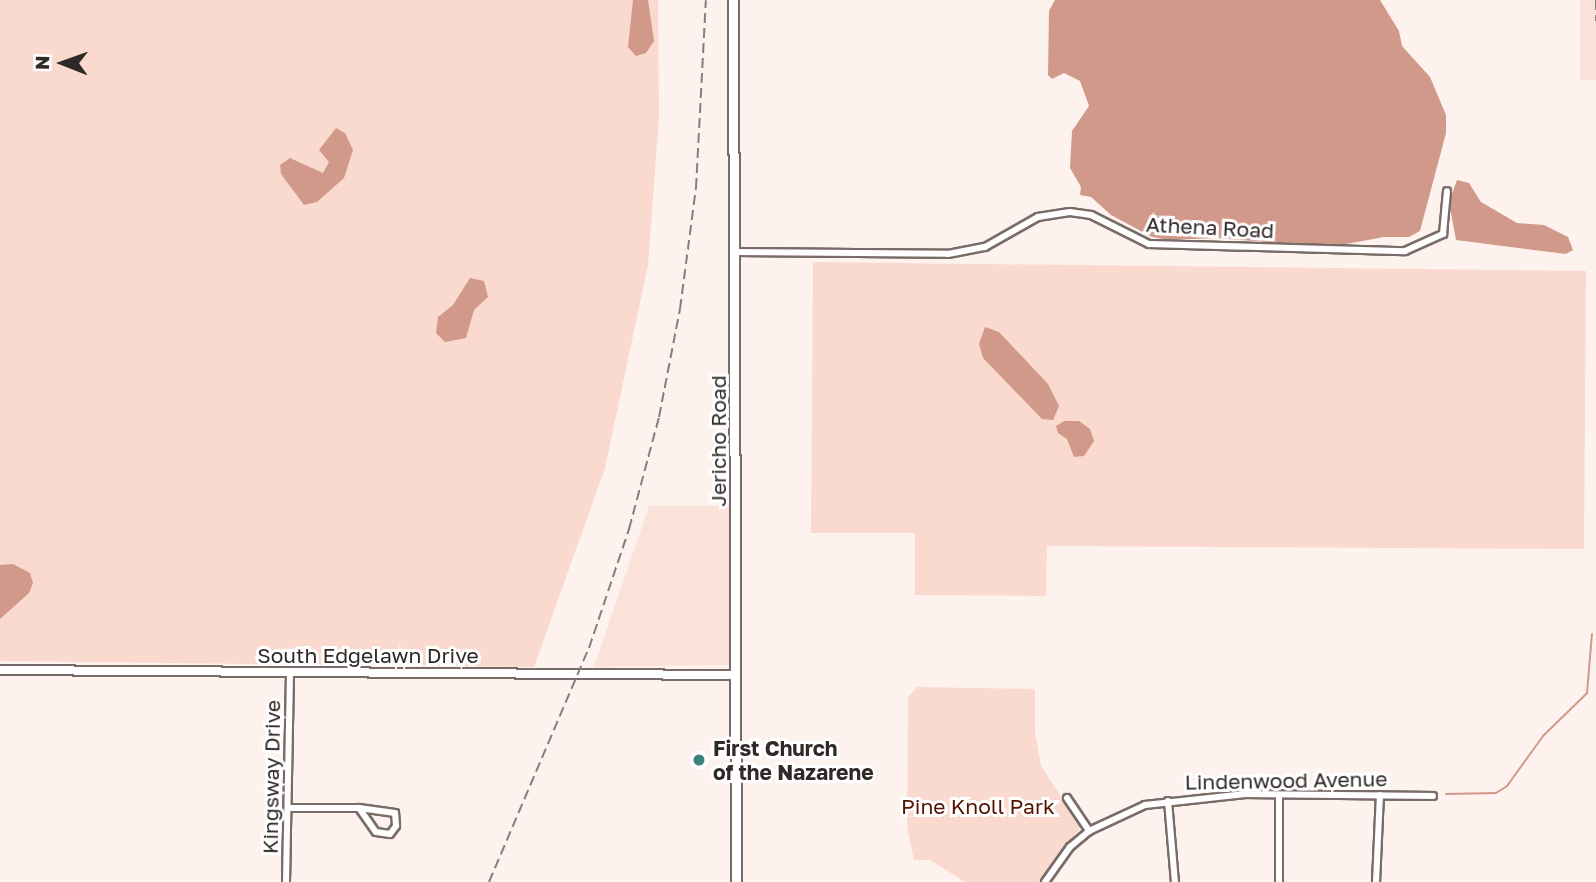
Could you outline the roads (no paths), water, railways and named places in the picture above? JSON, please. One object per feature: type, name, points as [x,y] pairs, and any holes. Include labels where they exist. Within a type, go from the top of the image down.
[{"type":"main road","name":"Jericho Road","points":[[733,0],[736,882]]},
{"type":"street","name":"Athena Road","points":[[734,252],[948,254],[985,247],[1038,217],[1070,212],[1091,215],[1149,244],[1405,251],[1443,234],[1447,191]]},
{"type":"street","name":"South Edgelawn Drive","points":[[0,670],[735,676]]},
{"type":"street","name":"Kingsway Drive","points":[[286,882],[290,672]]},
{"type":"street","points":[[1279,795],[1279,882]]},
{"type":"street","name":"Lindenwood Avenue","points":[[1045,882],[1070,847],[1089,831],[1129,810],[1168,801],[1279,795],[1433,796]]},
{"type":"street","points":[[1376,882],[1380,795]]},
{"type":"street","points":[[1068,798],[1089,831]]},
{"type":"street","points":[[1168,801],[1175,882]]},
{"type":"street","points":[[288,808],[359,808],[395,813],[396,827],[390,834],[376,832],[359,808]]},
{"type":"waterway","points":[[1446,794],[1496,793],[1507,786],[1543,736],[1587,693],[1592,634]]},
{"type":"railway","points":[[489,882],[589,648],[629,529],[659,417],[680,309],[696,188],[706,0]]},
{"type":"railway","points":[[1596,0],[1596,21]]},
{"type":"place","name":"First Church of the Nazarene","points":[[699,760]]},
{"type":"park label","name":"Pine Knoll Park","points":[[978,806]]}]
